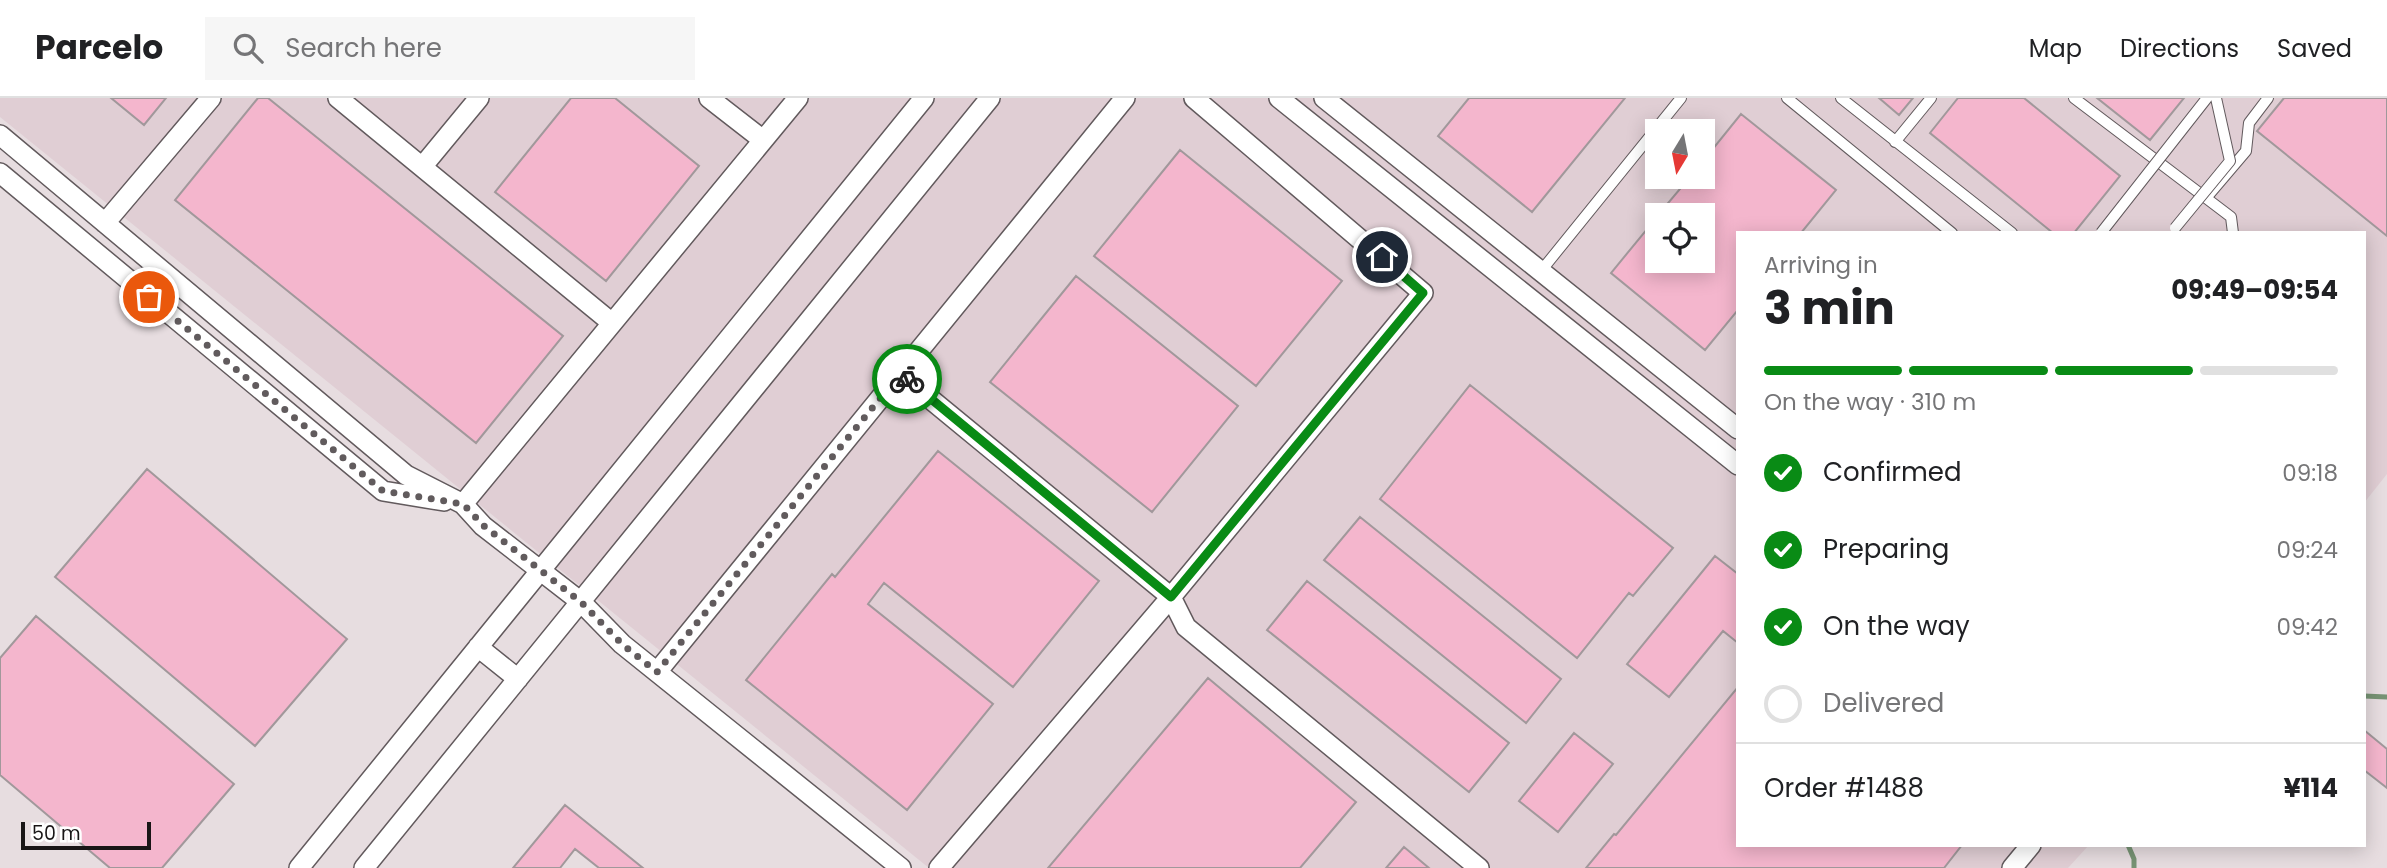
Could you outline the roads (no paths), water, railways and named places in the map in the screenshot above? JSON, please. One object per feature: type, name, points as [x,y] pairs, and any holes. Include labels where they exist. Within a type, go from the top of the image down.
[{"type":"street","points":[[105,223],[211,98]]},
{"type":"street","points":[[338,98],[612,323]]},
{"type":"street","points":[[422,167],[479,98]]},
{"type":"street","points":[[709,98],[763,140]]},
{"type":"street","points":[[463,504],[798,98]]},
{"type":"street","points":[[299,868],[924,98]]},
{"type":"street","points":[[364,868],[990,98]]},
{"type":"street","points":[[657,672],[1125,98]]},
{"type":"street","points":[[939,868],[1171,597],[1423,293],[1194,98]]},
{"type":"street","points":[[1279,98],[1736,463]]},
{"type":"street","points":[[1324,98],[1736,427]]},
{"type":"street","points":[[0,135],[406,475],[463,504],[484,526],[581,602],[622,644],[901,868]]},
{"type":"street","points":[[0,173],[383,491],[463,504]]},
{"type":"street","points":[[900,374],[1171,597],[1186,627],[1479,868]]},
{"type":"street","points":[[478,647],[518,679]]},
{"type":"street","points":[[2012,868],[2029,847]]},
{"type":"lane","points":[[1541,271],[1681,98]]},
{"type":"lane","points":[[1787,98],[1950,231]]},
{"type":"lane","points":[[1841,98],[2009,231]]},
{"type":"lane","points":[[1895,142],[1931,98]]},
{"type":"lane","points":[[2074,98],[2231,217],[2233,231]]},
{"type":"lane","points":[[2103,231],[2207,98]]},
{"type":"lane","points":[[2173,230],[2230,161],[2216,98]]},
{"type":"lane","points":[[2206,198],[2246,150],[2249,123],[2268,98]]},
{"type":"waterway","points":[[2366,696],[2387,697]]},
{"type":"waterway","points":[[2129,847],[2134,859],[2134,868]]}]
